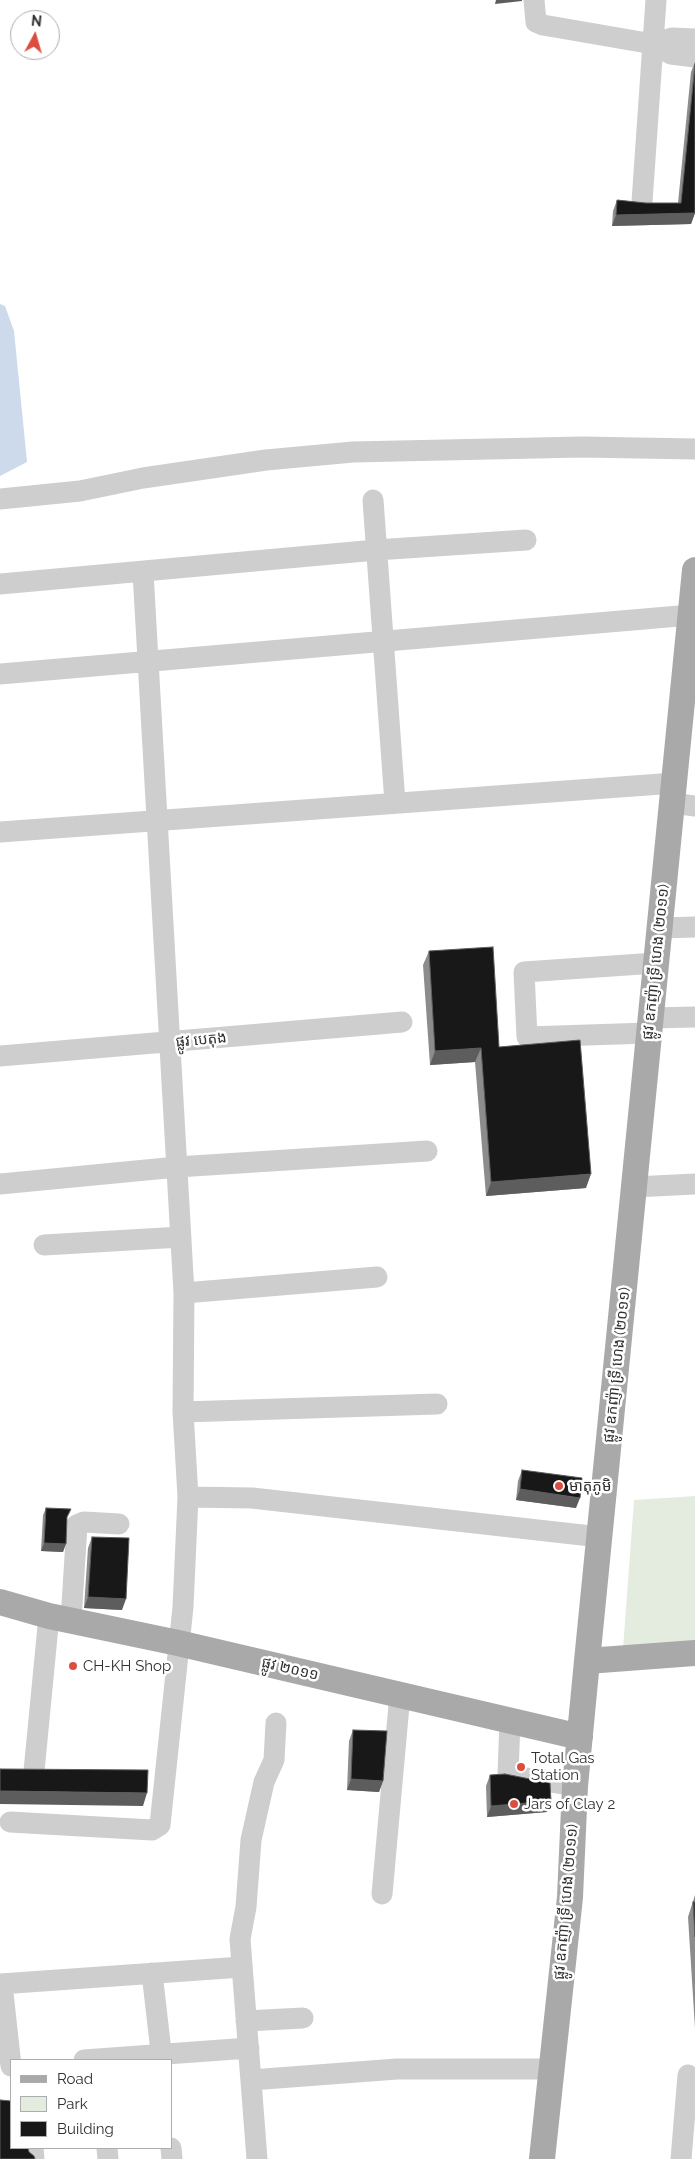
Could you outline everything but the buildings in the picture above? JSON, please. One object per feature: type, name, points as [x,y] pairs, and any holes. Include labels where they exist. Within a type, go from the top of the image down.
[{"type":"main road","name":"ផ្លូវ ឧកញ៉ា ទ្រី ហេង (២០១១)","points":[[542,2159],[550,2069],[570,1897],[575,1786],[649,1025],[660,928],[681,797],[690,680],[691,615],[695,578]]},
{"type":"main road","name":"ផ្លូវ ២០១១","points":[[0,1602],[60,1618],[178,1642],[580,1737]]},
{"type":"main road","points":[[587,1661],[695,1653]]},
{"type":"street","points":[[534,0],[536,22],[543,25],[653,44],[671,54],[695,57]]},
{"type":"street","points":[[642,202],[656,0]]},
{"type":"street","points":[[653,44],[672,38],[695,39]]},
{"type":"street","points":[[0,499],[80,491],[144,478],[266,460],[353,452],[582,447],[695,449]]},
{"type":"street","points":[[373,500],[395,802]]},
{"type":"street","points":[[0,584],[376,550],[526,540]]},
{"type":"street","points":[[10,1822],[152,1830],[158,1828],[182,1607],[188,1497],[184,1412],[184,1292],[143,572]]},
{"type":"street","points":[[0,674],[691,615]]},
{"type":"street","points":[[0,832],[395,802],[681,797]]},
{"type":"street","points":[[660,928],[695,927]]},
{"type":"street","points":[[656,963],[524,972],[527,1037],[616,1033],[695,1017]]},
{"type":"street","name":"ផ្លូវ បេតុង","points":[[0,1056],[402,1022]]},
{"type":"street","points":[[0,1184],[177,1168],[427,1151]]},
{"type":"street","points":[[634,1187],[695,1184]]},
{"type":"street","points":[[44,1245],[181,1237]]},
{"type":"street","points":[[184,1292],[377,1277]]},
{"type":"street","points":[[184,1412],[438,1404]]},
{"type":"street","points":[[188,1497],[252,1498],[600,1537]]},
{"type":"street","points":[[34,1771],[78,1525],[84,1522],[119,1524]]},
{"type":"street","points":[[382,1894],[400,1694]]},
{"type":"street","points":[[510,1720],[508,1774],[575,1786]]},
{"type":"street","points":[[257,2159],[240,1939],[246,1907],[251,1840],[264,1782],[274,1760],[276,1723]]},
{"type":"street","points":[[10,2059],[1,1984],[242,1967]]},
{"type":"street","points":[[152,1973],[161,2057]]},
{"type":"street","points":[[246,2022],[303,2018]]},
{"type":"street","points":[[116,2059],[161,2057],[248,2048]]},
{"type":"street","points":[[251,2080],[397,2069],[550,2069]]},
{"type":"street","points":[[681,2159],[689,2122],[688,2075]]},
{"type":"green space","points":[[695,1496],[695,1643],[623,1649],[634,1500]]},
{"type":"water","points":[[0,304],[5,306],[14,331],[27,462],[0,476]]},
{"type":"place","name":"មាតុភូមិ","points":[[559,1486]]},
{"type":"place","name":"CH-KH Shop","points":[[73,1666]]},
{"type":"place","name":"Total Gas Station","points":[[521,1767]]},
{"type":"place","name":"Jars of Clay 2","points":[[514,1804]]}]
